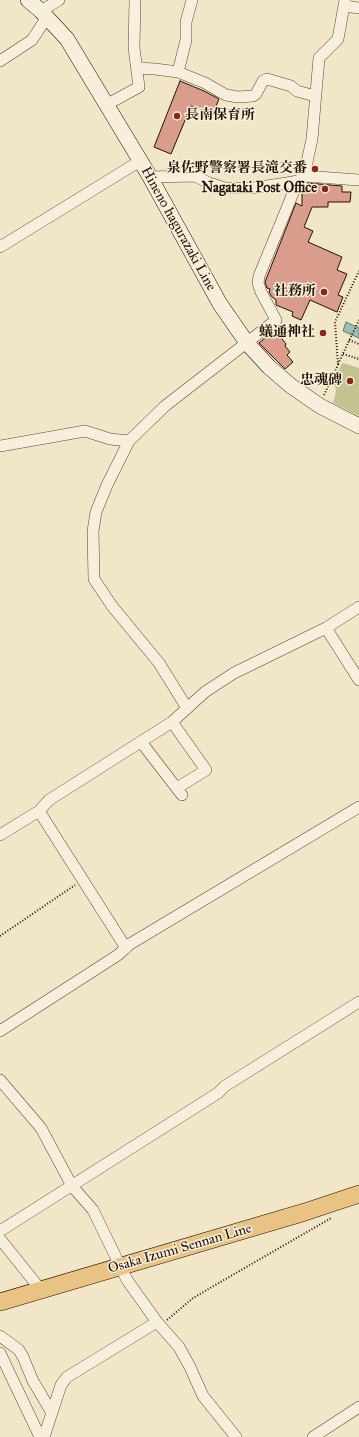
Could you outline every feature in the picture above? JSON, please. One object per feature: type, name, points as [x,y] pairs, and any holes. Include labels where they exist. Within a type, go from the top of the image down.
[{"type":"main road","name":"Hineno hagurazaki Line","points":[[28,0],[44,14],[67,39],[150,177],[220,304],[247,343],[269,367],[286,381],[320,406],[359,426]]},
{"type":"main road","name":"Osaka Izumi Sennan Line","points":[[0,1302],[359,1194]]},
{"type":"street","points":[[0,61],[32,40],[44,14],[59,0]]},
{"type":"street","points":[[106,105],[139,87],[134,48],[135,0]]},
{"type":"street","points":[[178,72],[186,40],[186,22],[192,0]]},
{"type":"street","points":[[187,708],[159,663],[112,606],[94,578],[94,531],[96,512],[129,441],[171,401],[276,320],[260,292],[258,283],[259,276],[301,178],[312,139],[319,58],[327,48],[338,39],[345,3],[359,8]]},
{"type":"street","points":[[137,68],[155,68],[178,72],[226,94],[238,96],[253,96],[256,94],[263,81],[267,79],[291,86],[297,91],[315,96]]},
{"type":"street","points":[[0,248],[140,161]]},
{"type":"street","points":[[150,177],[196,176],[209,183],[225,188],[253,188],[287,183],[301,178],[359,180]]},
{"type":"street","points":[[0,446],[85,431],[110,439],[129,441]]},
{"type":"street","points":[[0,835],[39,811],[49,800],[172,722],[205,692],[234,673],[326,628],[359,607]]},
{"type":"street","points":[[326,628],[359,680]]},
{"type":"street","points":[[141,742],[179,792],[206,770],[172,722]]},
{"type":"street","points":[[0,1031],[118,955],[130,944],[359,807]]},
{"type":"street","points":[[39,811],[126,948]]},
{"type":"street","points":[[0,1231],[218,1093],[225,1086],[359,1002]]},
{"type":"street","points":[[0,1080],[41,1128],[72,1186],[93,1210],[127,1280],[158,1324],[179,1347],[203,1396],[236,1437]]},
{"type":"street","points":[[0,1239],[41,1290]]},
{"type":"street","points":[[44,1437],[61,1385],[67,1377],[158,1324]]},
{"type":"street","points":[[0,1336],[19,1350],[33,1382],[52,1413]]},
{"type":"street","points":[[0,1353],[40,1437]]},
{"type":"street","points":[[314,1437],[359,1407]]},
{"type":"path","points":[[338,365],[335,322],[359,271]]},
{"type":"path","points":[[320,406],[359,320]]},
{"type":"path","points":[[344,340],[359,344]]},
{"type":"path","points":[[343,354],[359,359]]},
{"type":"path","points":[[0,936],[82,880]]},
{"type":"path","points":[[158,1324],[193,1298],[333,1217],[340,1200]]},
{"type":"green space","points":[[343,363],[359,368],[359,416],[333,403],[336,391],[333,384]]},
{"type":"water","points":[[346,322],[359,328],[359,338],[343,331]]},
{"type":"building","points":[[180,81],[219,99],[212,115],[191,106],[171,154],[154,147]]},
{"type":"building","points":[[308,183],[342,186],[342,192],[351,192],[350,202],[328,202],[328,207],[312,207],[304,227],[313,231],[308,242],[342,257],[337,270],[347,274],[338,295],[343,297],[337,312],[310,300],[301,320],[292,316],[293,312],[276,305],[276,300],[272,297],[269,292],[270,289],[267,288],[265,282],[296,203],[302,206],[302,190]]},
{"type":"building","points":[[275,330],[286,344],[285,346],[290,352],[287,355],[293,362],[285,369],[259,343]]},
{"type":"place","name":"長南保育所","points":[[177,116]]},
{"type":"place","name":"泉佐野警察署長滝交番","points":[[315,169]]},
{"type":"place","name":"Nagataki Post Office","points":[[325,189]]},
{"type":"place","name":"社務所","points":[[324,292]]},
{"type":"place","name":"蟻通神社","points":[[323,333]]},
{"type":"place","name":"忠魂碑","points":[[350,381]]}]
